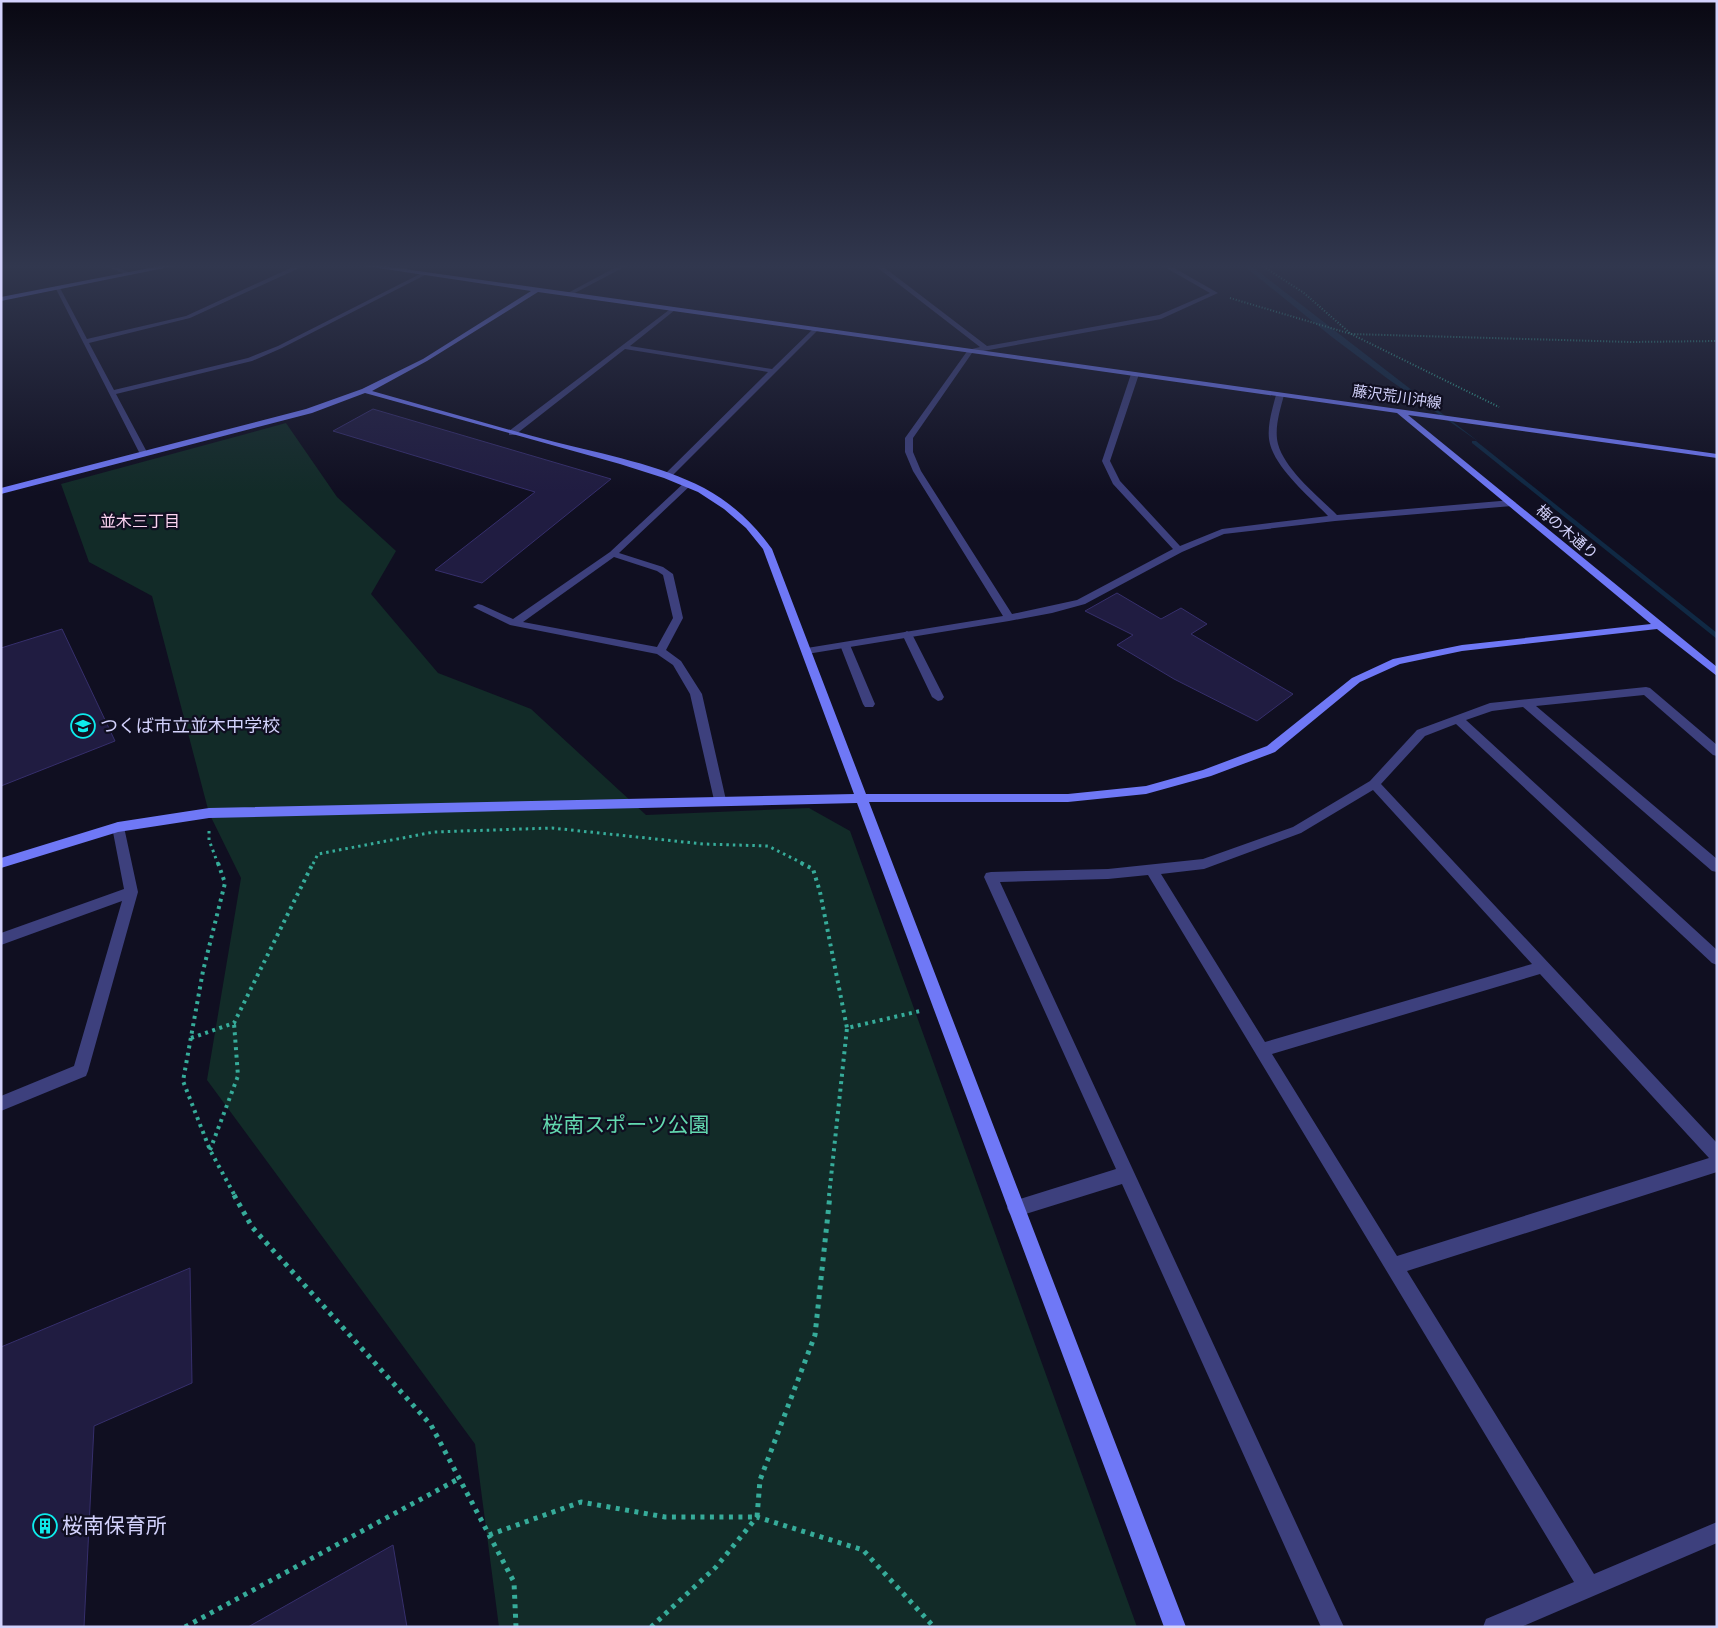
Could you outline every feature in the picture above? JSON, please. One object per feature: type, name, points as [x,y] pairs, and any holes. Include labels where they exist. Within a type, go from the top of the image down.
[{"type":"street","points":[[90,341],[85,342],[144,454]]},
{"type":"street","points":[[112,393],[250,360],[292,341]]},
{"type":"street","points":[[1,491],[308,411],[365,391],[426,360],[456,341]]},
{"type":"street","points":[[512,433],[632,341]]},
{"type":"street","points":[[667,476],[804,341]]},
{"type":"street","name":"藤沢荒川沖線","points":[[900,341],[1717,456]]},
{"type":"street","points":[[977,341],[986,348]]},
{"type":"street","points":[[1009,618],[917,471],[909,452],[909,438],[970,351],[1026,341]]},
{"type":"street","points":[[624,347],[774,371]]},
{"type":"street","points":[[1135,374],[1106,461],[1116,482],[1179,550]]},
{"type":"street","points":[[365,391],[623,462],[688,484],[727,506],[749,526],[767,549],[1175,1627]]},
{"type":"street","points":[[1280,395],[1273,437],[1275,447],[1284,463],[1335,518]]},
{"type":"street","name":"梅の木通り","points":[[1400,412],[1659,626],[1715,669]]},
{"type":"street","points":[[514,623],[613,554],[688,484]]},
{"type":"street","points":[[807,651],[1009,618],[1052,610],[1081,602],[1179,550],[1222,532],[1335,518],[1512,504]]},
{"type":"street","points":[[613,554],[660,569],[668,574],[678,618],[660,651]]},
{"type":"street","points":[[478,607],[514,623],[660,651],[677,663],[696,694],[720,800]]},
{"type":"street","points":[[1,863],[118,827],[209,813],[720,800],[1068,798],[1146,790],[1207,773],[1271,749],[1356,680],[1397,661],[1462,648],[1659,626]]},
{"type":"street","points":[[908,634],[938,697]]},
{"type":"street","points":[[845,644],[869,704]]},
{"type":"street","points":[[1333,1627],[1125,1175],[991,877],[1108,874],[1204,864],[1297,830],[1374,784],[1421,733],[1490,706],[1646,691],[1717,752]]},
{"type":"street","points":[[1525,703],[1717,867]]},
{"type":"street","points":[[1458,719],[1717,959]]},
{"type":"street","points":[[1374,784],[1717,1155]]},
{"type":"street","points":[[1,1104],[80,1071],[132,892],[118,827]]},
{"type":"street","points":[[1151,869],[1589,1586]]},
{"type":"street","points":[[1,939],[132,892]]},
{"type":"street","points":[[1262,1050],[1543,967]]},
{"type":"street","points":[[1394,1266],[1717,1164]]},
{"type":"street","points":[[1016,1208],[1125,1175]]},
{"type":"street","points":[[1494,1627],[1717,1532]]},
{"type":"path","points":[[1365,341],[1501,408]]},
{"type":"path","points":[[1595,341],[1717,341]]},
{"type":"path","points":[[209,813],[209,840],[225,883],[202,971],[183,1081],[210,1150],[252,1227],[431,1425],[514,1582],[516,1627]]},
{"type":"path","points":[[210,1150],[238,1076],[234,1023],[318,854],[434,832],[552,828],[703,844],[768,846],[814,869],[847,1028],[815,1335],[760,1480],[757,1517],[716,1567],[651,1627]]},
{"type":"path","points":[[847,1028],[924,1010]]},
{"type":"path","points":[[191,1038],[234,1023]]},
{"type":"path","points":[[185,1627],[460,1478]]},
{"type":"path","points":[[489,1535],[581,1502],[665,1517],[757,1517],[863,1550],[934,1627]]},
{"type":"green space","name":"桜南スポーツ公園","points":[[286,423],[337,497],[396,551],[371,594],[438,673],[531,709],[646,815],[809,808],[850,831],[1137,1627],[499,1627],[475,1444],[207,1080],[241,878],[209,813],[152,596],[89,562],[61,484]]},
{"type":"water","points":[[1337,341],[1348,341],[1479,442],[1388,379]]},
{"type":"building","points":[[373,409],[611,479],[482,583],[435,570],[535,492],[333,431]]},
{"type":"building","points":[[1117,593],[1161,619],[1181,608],[1207,624],[1191,634],[1293,694],[1257,721],[1174,679],[1117,645],[1133,635],[1085,611]]},
{"type":"building","points":[[62,629],[115,741],[1,786],[1,648]]},
{"type":"building","name":"桜南保育所","points":[[190,1268],[192,1383],[94,1426],[84,1627],[1,1627],[1,1347]]},
{"type":"building","points":[[393,1545],[407,1627],[248,1627]]},
{"type":"waterway","points":[[1474,442],[1717,637]]},
{"type":"place","name":"つくば市立並木中学校","points":[[83,726]]},
{"type":"place","name":"桜南保育所","points":[[45,1526]]},
{"type":"district","name":"並木三丁目","points":[[140,522]]}]
